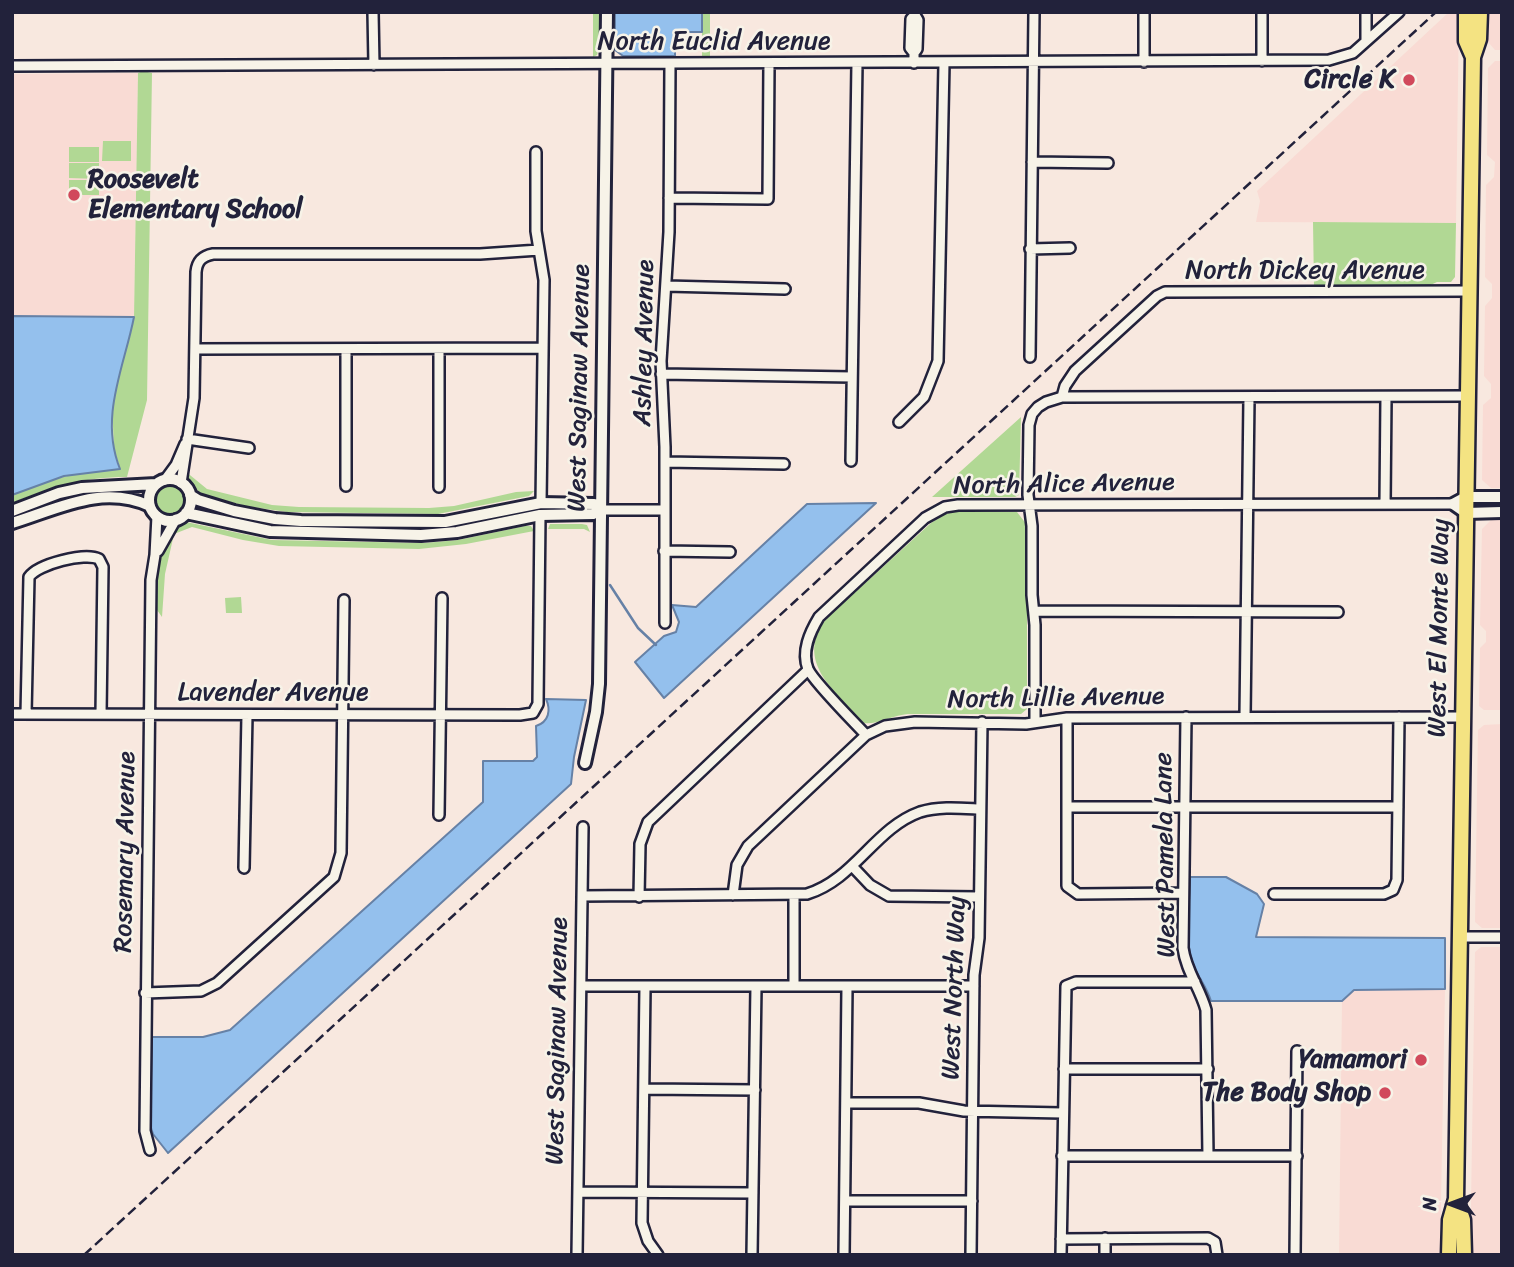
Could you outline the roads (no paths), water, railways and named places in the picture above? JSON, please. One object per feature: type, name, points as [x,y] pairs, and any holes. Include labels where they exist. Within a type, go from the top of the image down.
[{"type":"main road","name":"West El Monte Way","points":[[1466,12],[1466,41],[1473,57]]},
{"type":"main road","name":"West El Monte Way","points":[[1449,1255],[1450,1220],[1456,1199],[1463,717],[1461,505],[1468,396],[1473,57],[1479,39],[1480,12]]},
{"type":"main road","name":"West El Monte Way","points":[[1456,1199],[1463,1220],[1464,1255]]},
{"type":"street","points":[[373,12],[374,65]]},
{"type":"street","name":"West Saginaw Avenue","points":[[585,763],[598,698],[607,12]]},
{"type":"street","points":[[1030,357],[1034,12]]},
{"type":"street","points":[[1143,62],[1144,12]]},
{"type":"street","points":[[1262,12],[1262,61]]},
{"type":"street","points":[[1366,12],[1366,41]]},
{"type":"street","name":"North Euclid Avenue","points":[[12,66],[857,63],[914,58],[944,63],[1262,61],[1339,58],[1353,53],[1399,12]]},
{"type":"street","points":[[914,58],[918,19],[915,14]]},
{"type":"street","points":[[669,198],[768,199],[769,63]]},
{"type":"street","points":[[851,461],[857,63]]},
{"type":"street","points":[[899,422],[924,397],[937,361],[944,63]]},
{"type":"street","name":"Ashley Avenue","points":[[665,623],[665,462],[661,374],[669,198],[670,64]]},
{"type":"street","points":[[536,152],[536,221],[544,280],[541,503]]},
{"type":"street","points":[[1032,162],[1108,163]]},
{"type":"street","points":[[1030,249],[1070,248]]},
{"type":"street","points":[[539,250],[480,254],[213,254],[202,258],[197,264],[196,272],[194,398],[181,483],[190,495],[198,500],[275,519],[424,523],[466,518],[541,503],[594,504],[601,510]]},
{"type":"street","points":[[666,286],[785,289]]},
{"type":"street","name":"North Dickey Avenue","points":[[1062,397],[1065,386],[1075,371],[1157,296],[1165,292],[1469,291]]},
{"type":"street","points":[[195,349],[543,348]]},
{"type":"street","points":[[346,349],[346,486]]},
{"type":"street","points":[[439,349],[439,487]]},
{"type":"street","points":[[661,374],[852,377]]},
{"type":"street","points":[[1035,722],[1032,526],[1029,504],[1030,419],[1046,402],[1062,397],[1468,396]]},
{"type":"street","points":[[1385,504],[1386,397]]},
{"type":"street","points":[[1245,716],[1249,398]]},
{"type":"street","points":[[187,439],[250,448]]},
{"type":"street","points":[[150,506],[150,494],[176,465],[187,439]]},
{"type":"street","points":[[665,462],[784,464]]},
{"type":"street","points":[[12,511],[82,488],[181,483]]},
{"type":"street","points":[[181,516],[190,504],[190,495]]},
{"type":"street","points":[[12,523],[60,505],[98,497],[132,499],[150,506],[157,516],[167,520],[181,516],[281,532],[421,535],[457,532],[540,515],[593,514],[601,510],[664,510]]},
{"type":"street","points":[[1461,505],[1502,497]]},
{"type":"street","name":"North Alice Avenue","points":[[808,670],[806,646],[819,617],[925,518],[945,507],[1029,504],[1461,505]]},
{"type":"street","points":[[1461,505],[1502,512]]},
{"type":"street","name":"Lavender Avenue","points":[[12,714],[533,713],[538,704],[540,515]]},
{"type":"street","name":"Rosemary Avenue","points":[[150,1150],[145,1131],[145,993],[151,580],[157,516]]},
{"type":"street","name":"Rosemary Avenue","points":[[155,555],[181,516]]},
{"type":"street","points":[[421,535],[425,528],[458,524],[466,518]]},
{"type":"street","points":[[664,551],[730,552]]},
{"type":"street","points":[[26,714],[28,585],[33,572],[74,558],[95,556],[101,561],[101,714]]},
{"type":"street","points":[[439,815],[442,598]]},
{"type":"street","points":[[145,993],[201,991],[217,983],[334,877],[341,853],[344,600]]},
{"type":"street","points":[[1034,611],[1338,612]]},
{"type":"street","points":[[639,897],[640,844],[648,822],[808,670],[866,735]]},
{"type":"street","points":[[244,868],[247,715]]},
{"type":"street","name":"West Pamela Lane","points":[[1186,717],[1183,948],[1188,970],[1206,1010],[1208,1156]]},
{"type":"street","points":[[1273,894],[1384,894],[1393,890],[1397,880],[1399,717]]},
{"type":"street","name":"North Lillie Avenue","points":[[733,895],[737,865],[748,846],[866,735],[884,726],[902,722],[1035,722],[1067,718],[1463,717]]},
{"type":"street","points":[[1067,718],[1065,881],[1070,891],[1078,894],[1184,893]]},
{"type":"street","name":"West North Way","points":[[971,1255],[974,986],[979,938],[982,722]]},
{"type":"street","points":[[1067,807],[1398,807]]},
{"type":"street","points":[[582,896],[794,895],[820,890],[852,866],[901,821],[912,815],[934,808],[979,809]]},
{"type":"street","name":"West Saginaw Avenue","points":[[577,1255],[583,827]]},
{"type":"street","points":[[852,866],[870,886],[889,895],[979,897]]},
{"type":"street","points":[[794,895],[794,986]]},
{"type":"street","points":[[1460,937],[1502,937]]},
{"type":"street","points":[[1061,1255],[1066,986],[1076,982],[1195,982]]},
{"type":"street","points":[[582,986],[974,986]]},
{"type":"street","points":[[645,986],[644,1232],[658,1255]]},
{"type":"street","points":[[752,1255],[756,986]]},
{"type":"street","points":[[844,1255],[847,986]]},
{"type":"street","points":[[1295,1255],[1297,1051]]},
{"type":"street","points":[[1063,1069],[1208,1069]]},
{"type":"street","points":[[645,1089],[755,1090]]},
{"type":"street","points":[[846,1103],[919,1103],[973,1111],[1062,1113]]},
{"type":"street","points":[[1062,1156],[1297,1156]]},
{"type":"street","points":[[578,1192],[753,1193]]},
{"type":"street","points":[[845,1201],[972,1201]]},
{"type":"street","points":[[1061,1238],[1213,1239],[1217,1246],[1217,1255]]},
{"type":"street","points":[[1105,1238],[1105,1255]]},
{"type":"water","points":[[615,12],[702,12],[702,32],[675,32],[675,56],[623,56],[615,50]]},
{"type":"water","points":[[12,316],[134,317],[115,393],[113,412],[114,450],[120,469],[64,476],[12,495]]},
{"type":"water","points":[[876,503],[664,698],[635,662],[664,636],[676,632],[679,622],[672,605],[696,607],[807,504]]},
{"type":"water","points":[[546,699],[586,700],[571,784],[168,1153],[153,1134],[150,1125],[152,1037],[203,1037],[230,1030],[483,802],[483,761],[533,761],[537,757],[536,726],[544,722],[548,715]]},
{"type":"water","points":[[1190,877],[1226,877],[1257,894],[1264,904],[1256,937],[1445,938],[1445,989],[1354,990],[1342,1001],[1211,1001],[1194,966],[1190,951]]},
{"type":"waterway","points":[[610,585],[638,628],[656,645]]},
{"type":"railway","points":[[84,1255],[1436,12]]},
{"type":"place","name":"Circle K","points":[[1409,80]]},
{"type":"place","name":"Roosevelt Elementary School","points":[[74,195]]},
{"type":"place","name":"Yamamori","points":[[1421,1060]]},
{"type":"place","name":"The Body Shop","points":[[1385,1093]]}]
